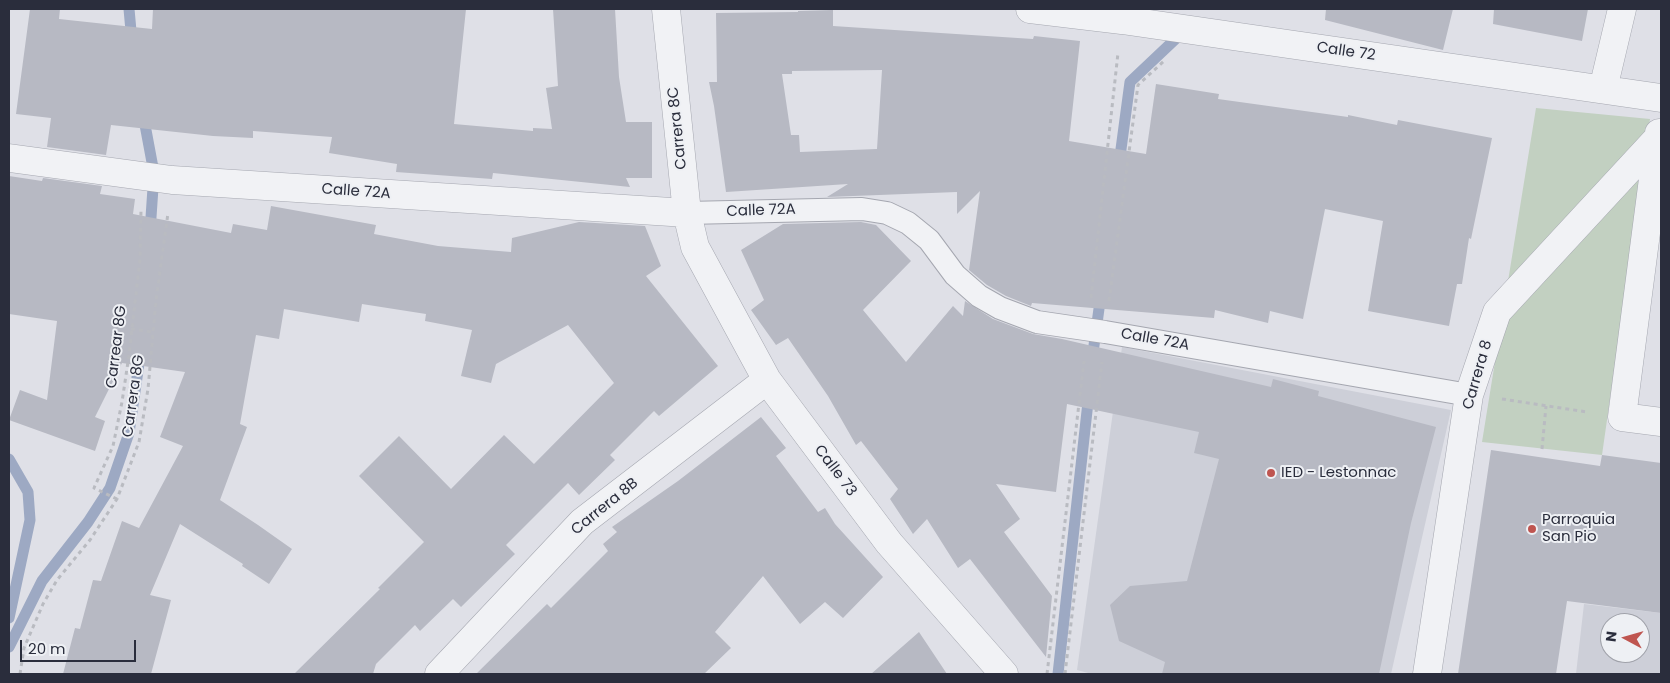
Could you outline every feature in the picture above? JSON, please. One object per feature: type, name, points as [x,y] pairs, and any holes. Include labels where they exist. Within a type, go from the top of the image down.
[{"type":"street","name":"Carrera 8C","points":[[666,9],[687,213],[694,247]]},
{"type":"street","name":"Calle 72","points":[[1030,9],[1123,14],[1661,98]]},
{"type":"street","points":[[1603,89],[1622,9]]},
{"type":"street","name":"Carrera 8","points":[[1427,674],[1469,395],[1497,312],[1660,127]]},
{"type":"street","name":"Carrera 8","points":[[1622,417],[1660,127]]},
{"type":"street","name":"Calle 72A","points":[[9,158],[172,180],[687,213]]},
{"type":"street","name":"Calle 73","points":[[694,247],[767,380],[889,543],[1004,674]]},
{"type":"street","name":"Carrera 8B","points":[[439,674],[582,522],[767,380]]},
{"type":"street","points":[[1622,417],[1661,422]]},
{"type":"lane","name":"Calle 72A","points":[[687,213],[844,209],[862,209],[887,213],[908,223],[929,240],[955,274],[979,296],[1000,308],[1037,322],[1469,395]]},
{"type":"path","name":"Carrear 8G","points":[[117,499],[94,488],[113,446],[129,355],[140,259],[142,177]]},
{"type":"path","name":"Carrera 8G","points":[[20,674],[24,648],[43,604],[57,580],[90,540],[117,499],[140,442],[148,389],[153,332],[172,180]]},
{"type":"path","points":[[131,329],[153,332]]},
{"type":"path","points":[[1469,395],[1622,417]]},
{"type":"path","points":[[1542,449],[1546,406]]},
{"type":"shaded area","name":"IED - Lestonnac","points":[[1122,347],[1451,410],[1391,674],[1092,674],[1077,670]]},
{"type":"shaded area","points":[[1584,604],[1661,613],[1661,674],[1576,674]]},
{"type":"green space","points":[[1536,108],[1650,119],[1602,455],[1482,442]]},
{"type":"building","points":[[30,9],[60,9],[59,19],[152,29],[153,9],[466,9],[454,124],[533,131],[533,128],[552,129],[546,88],[558,86],[553,9],[615,9],[619,77],[626,122],[652,122],[652,178],[626,178],[630,187],[493,173],[492,179],[396,172],[397,164],[329,153],[332,137],[253,131],[253,138],[213,136],[111,125],[106,155],[47,147],[51,118],[16,114]]},
{"type":"building","points":[[1326,9],[1453,9],[1443,50],[1325,20]]},
{"type":"building","points":[[1494,9],[1588,9],[1582,41],[1493,24]]},
{"type":"building","points":[[833,10],[833,26],[1033,39],[1034,36],[1080,41],[1069,141],[1146,154],[1156,84],[1219,94],[1218,99],[1348,117],[1348,115],[1397,125],[1398,120],[1492,138],[1471,239],[1469,238],[1462,284],[1457,284],[1449,326],[1368,311],[1383,221],[1325,209],[1303,319],[1270,311],[1268,323],[1215,310],[1214,318],[1032,303],[1031,306],[1006,296],[987,285],[969,270],[980,191],[957,214],[957,192],[827,197],[848,184],[726,192],[709,82],[717,82],[716,13]],"holes":[[[882,70],[877,149],[800,152],[799,135],[791,135],[782,74],[792,74],[792,71]]]},
{"type":"building","points":[[9,176],[42,181],[43,178],[102,186],[100,194],[135,199],[133,214],[231,233],[233,224],[267,230],[271,206],[376,225],[374,234],[438,246],[511,252],[512,238],[579,222],[645,226],[661,266],[646,276],[718,366],[659,416],[654,411],[610,455],[615,460],[579,495],[568,483],[506,545],[515,554],[461,607],[453,599],[420,631],[415,625],[376,664],[373,674],[294,674],[380,589],[378,588],[424,542],[359,476],[399,436],[451,489],[504,435],[534,464],[614,383],[568,325],[496,364],[491,383],[461,376],[472,330],[425,321],[426,314],[362,304],[359,322],[284,309],[279,339],[256,335],[240,424],[247,427],[220,500],[292,549],[269,584],[242,566],[243,564],[180,524],[150,595],[171,600],[151,674],[63,674],[75,628],[80,629],[93,580],[101,581],[122,521],[139,528],[183,446],[160,437],[185,372],[122,363],[95,417],[105,421],[95,451],[9,420],[20,390],[47,400],[57,321],[9,314]]},
{"type":"building","points":[[861,222],[876,225],[911,261],[863,310],[906,362],[953,306],[963,316],[965,301],[993,319],[1033,334],[1271,387],[1273,379],[1319,391],[1318,396],[1436,427],[1411,523],[1379,674],[1162,674],[1165,662],[1119,641],[1110,605],[1130,586],[1187,581],[1219,459],[1194,453],[1199,432],[1067,404],[1056,492],[996,484],[1020,519],[1004,532],[1052,596],[1046,657],[970,559],[958,568],[927,519],[913,534],[890,499],[898,489],[861,441],[856,445],[828,396],[788,338],[776,345],[751,310],[764,300],[741,250],[783,224]]},
{"type":"building","points":[[761,417],[786,448],[776,456],[818,512],[825,508],[835,524],[883,577],[843,618],[825,602],[800,624],[763,576],[715,632],[731,648],[704,674],[476,674],[547,604],[551,608],[608,551],[603,544],[617,532],[612,527],[678,481]]},
{"type":"building","name":"Parroquia San Pio","points":[[1491,450],[1600,466],[1602,455],[1661,463],[1661,613],[1567,601],[1556,674],[1458,674]]},
{"type":"building","points":[[919,632],[947,674],[871,674]]},
{"type":"waterway","points":[[129,9],[132,42]]},
{"type":"waterway","points":[[1119,164],[1130,82],[1184,31]]},
{"type":"waterway","points":[[143,114],[154,173],[150,232]]},
{"type":"waterway","points":[[1092,360],[1101,294]]},
{"type":"waterway","points":[[9,647],[42,581],[88,522],[110,488],[129,433],[141,350]]},
{"type":"waterway","points":[[1058,674],[1089,393]]},
{"type":"waterway","points":[[9,459],[28,492],[30,520],[9,618]]},
{"type":"place","name":"IED - Lestonnac","points":[[1271,473]]},
{"type":"place","name":"Parroquia San Pio","points":[[1532,529]]}]
